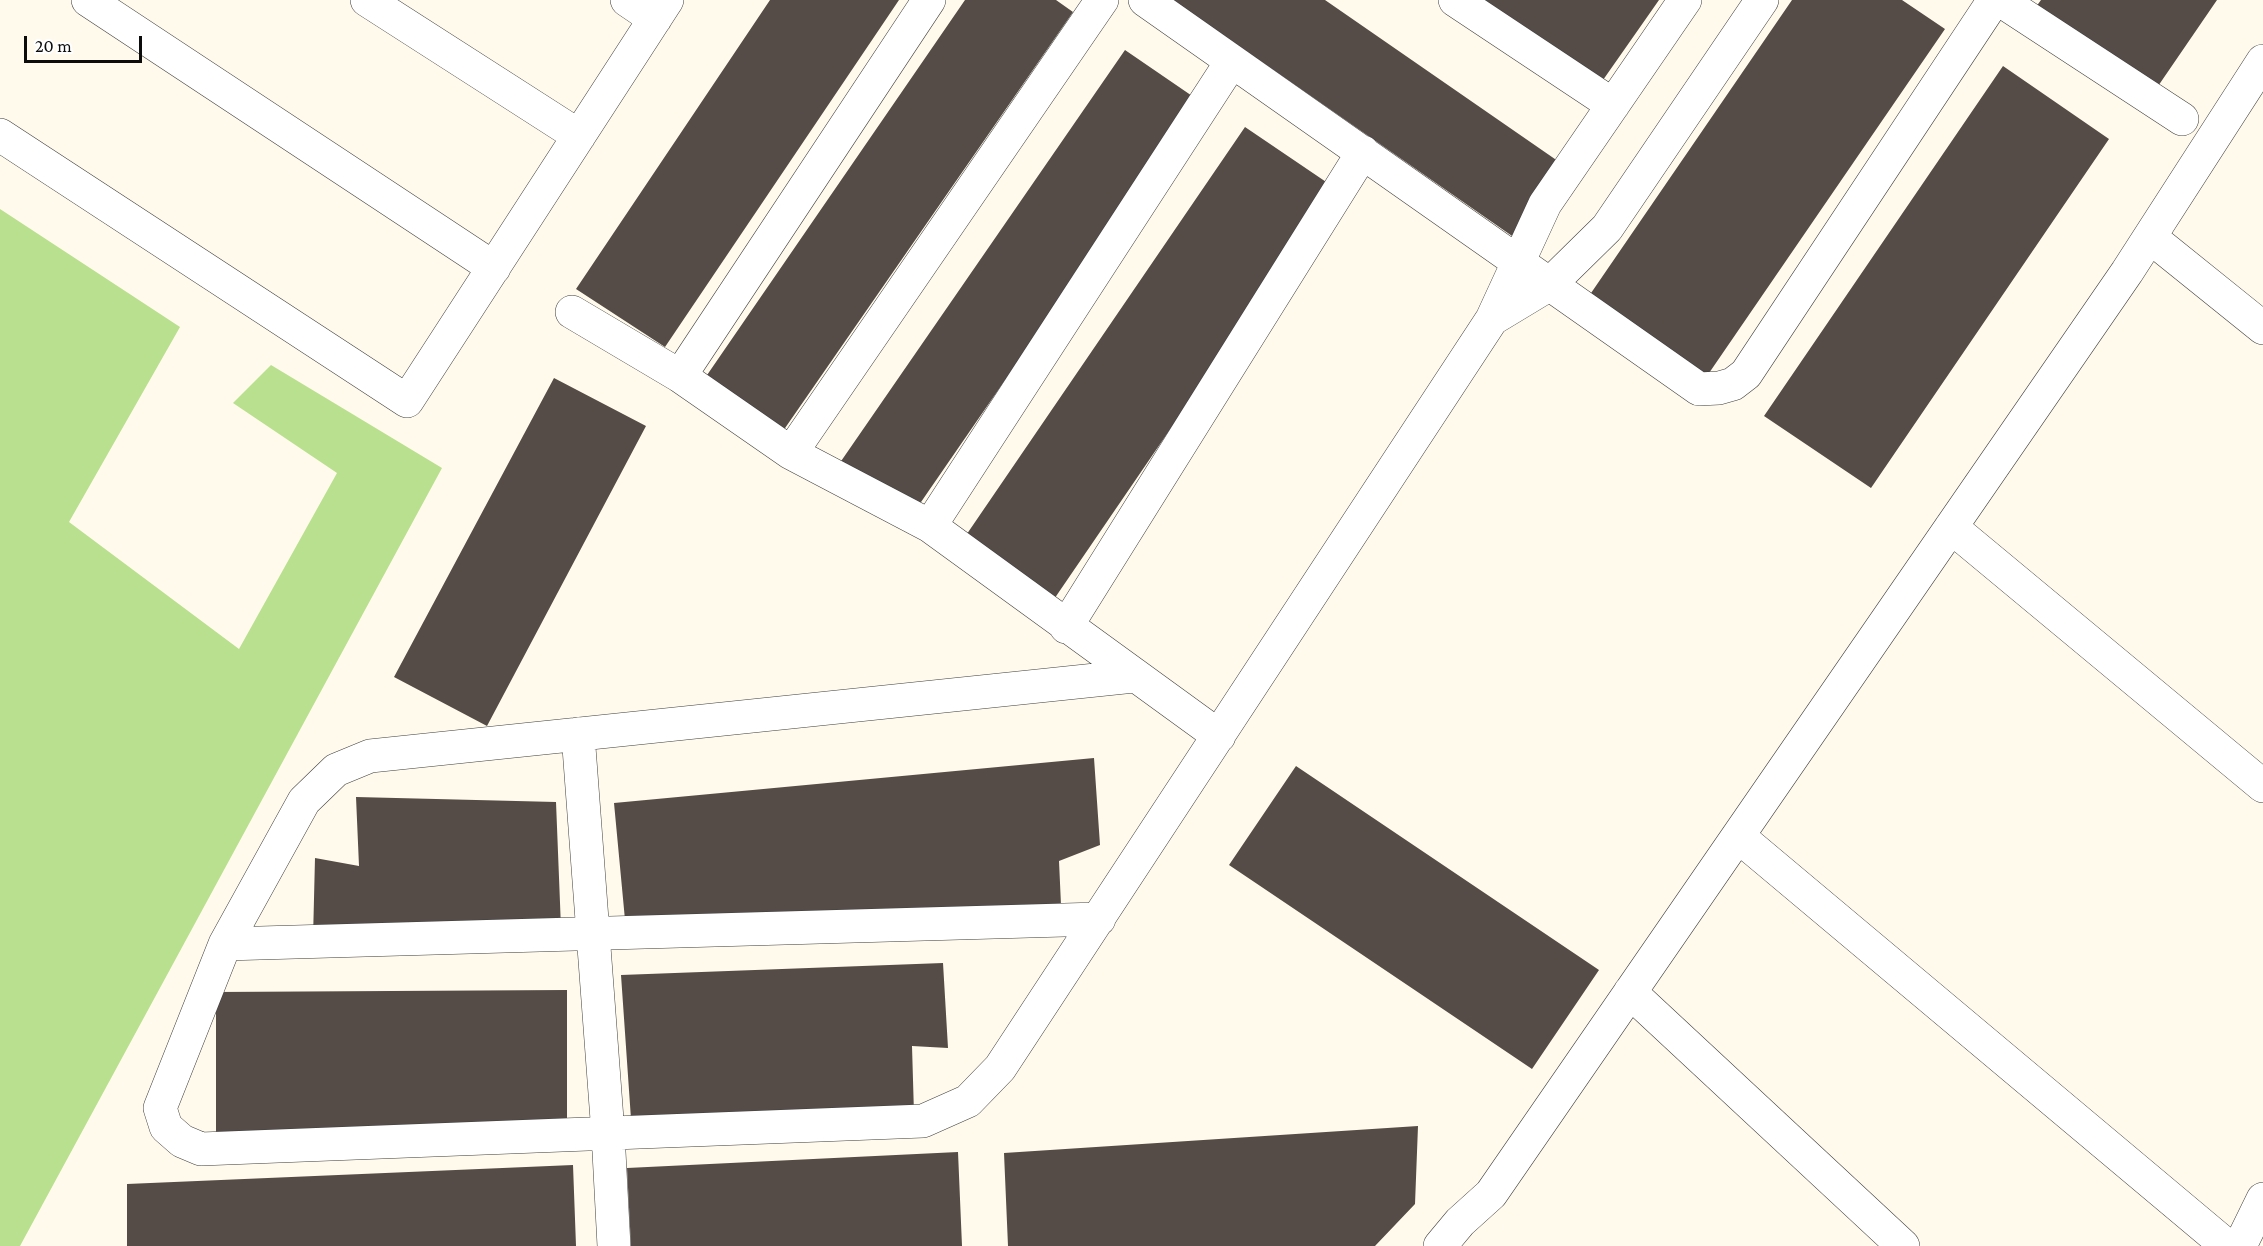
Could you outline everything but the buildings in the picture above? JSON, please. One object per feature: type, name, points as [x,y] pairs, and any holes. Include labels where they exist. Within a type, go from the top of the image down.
[{"type":"street","points":[[88,0],[494,268]]},
{"type":"street","points":[[366,0],[579,136]]},
{"type":"street","points":[[0,135],[407,401],[661,9],[627,0]]},
{"type":"street","points":[[680,376],[929,0]]},
{"type":"street","points":[[791,453],[1102,0]]},
{"type":"street","points":[[1145,0],[1699,389],[1719,388],[1732,384],[1746,374],[1994,0]]},
{"type":"street","points":[[1455,0],[1613,105]]},
{"type":"street","points":[[1134,676],[370,756],[336,770],[304,801],[225,944],[160,1108],[166,1127],[182,1141],[201,1149],[923,1121],[968,1101],[1000,1068],[1492,319],[1545,204],[1685,0]]},
{"type":"street","points":[[1492,319],[1550,284],[1607,228],[1762,0]]},
{"type":"street","points":[[2000,0],[2182,119]]},
{"type":"street","points":[[930,526],[1232,60]]},
{"type":"street","points":[[1449,1238],[1491,1194],[2150,237],[2263,61]]},
{"type":"street","points":[[1066,627],[1363,152]]},
{"type":"street","points":[[2150,237],[2263,328]]},
{"type":"street","points":[[572,312],[680,376],[791,453],[930,526],[1218,736]]},
{"type":"street","points":[[1951,527],[2263,786]]},
{"type":"street","points":[[578,734],[608,1133],[614,1246]]},
{"type":"street","points":[[1738,836],[2227,1246]]},
{"type":"street","points":[[225,944],[1099,918]]},
{"type":"street","points":[[1630,992],[1903,1246]]},
{"type":"street","points":[[2240,1246],[2263,1199]]},
{"type":"green space","points":[[0,209],[180,327],[69,522],[239,649],[337,473],[233,403],[271,365],[442,468],[20,1246],[0,1246]]}]
